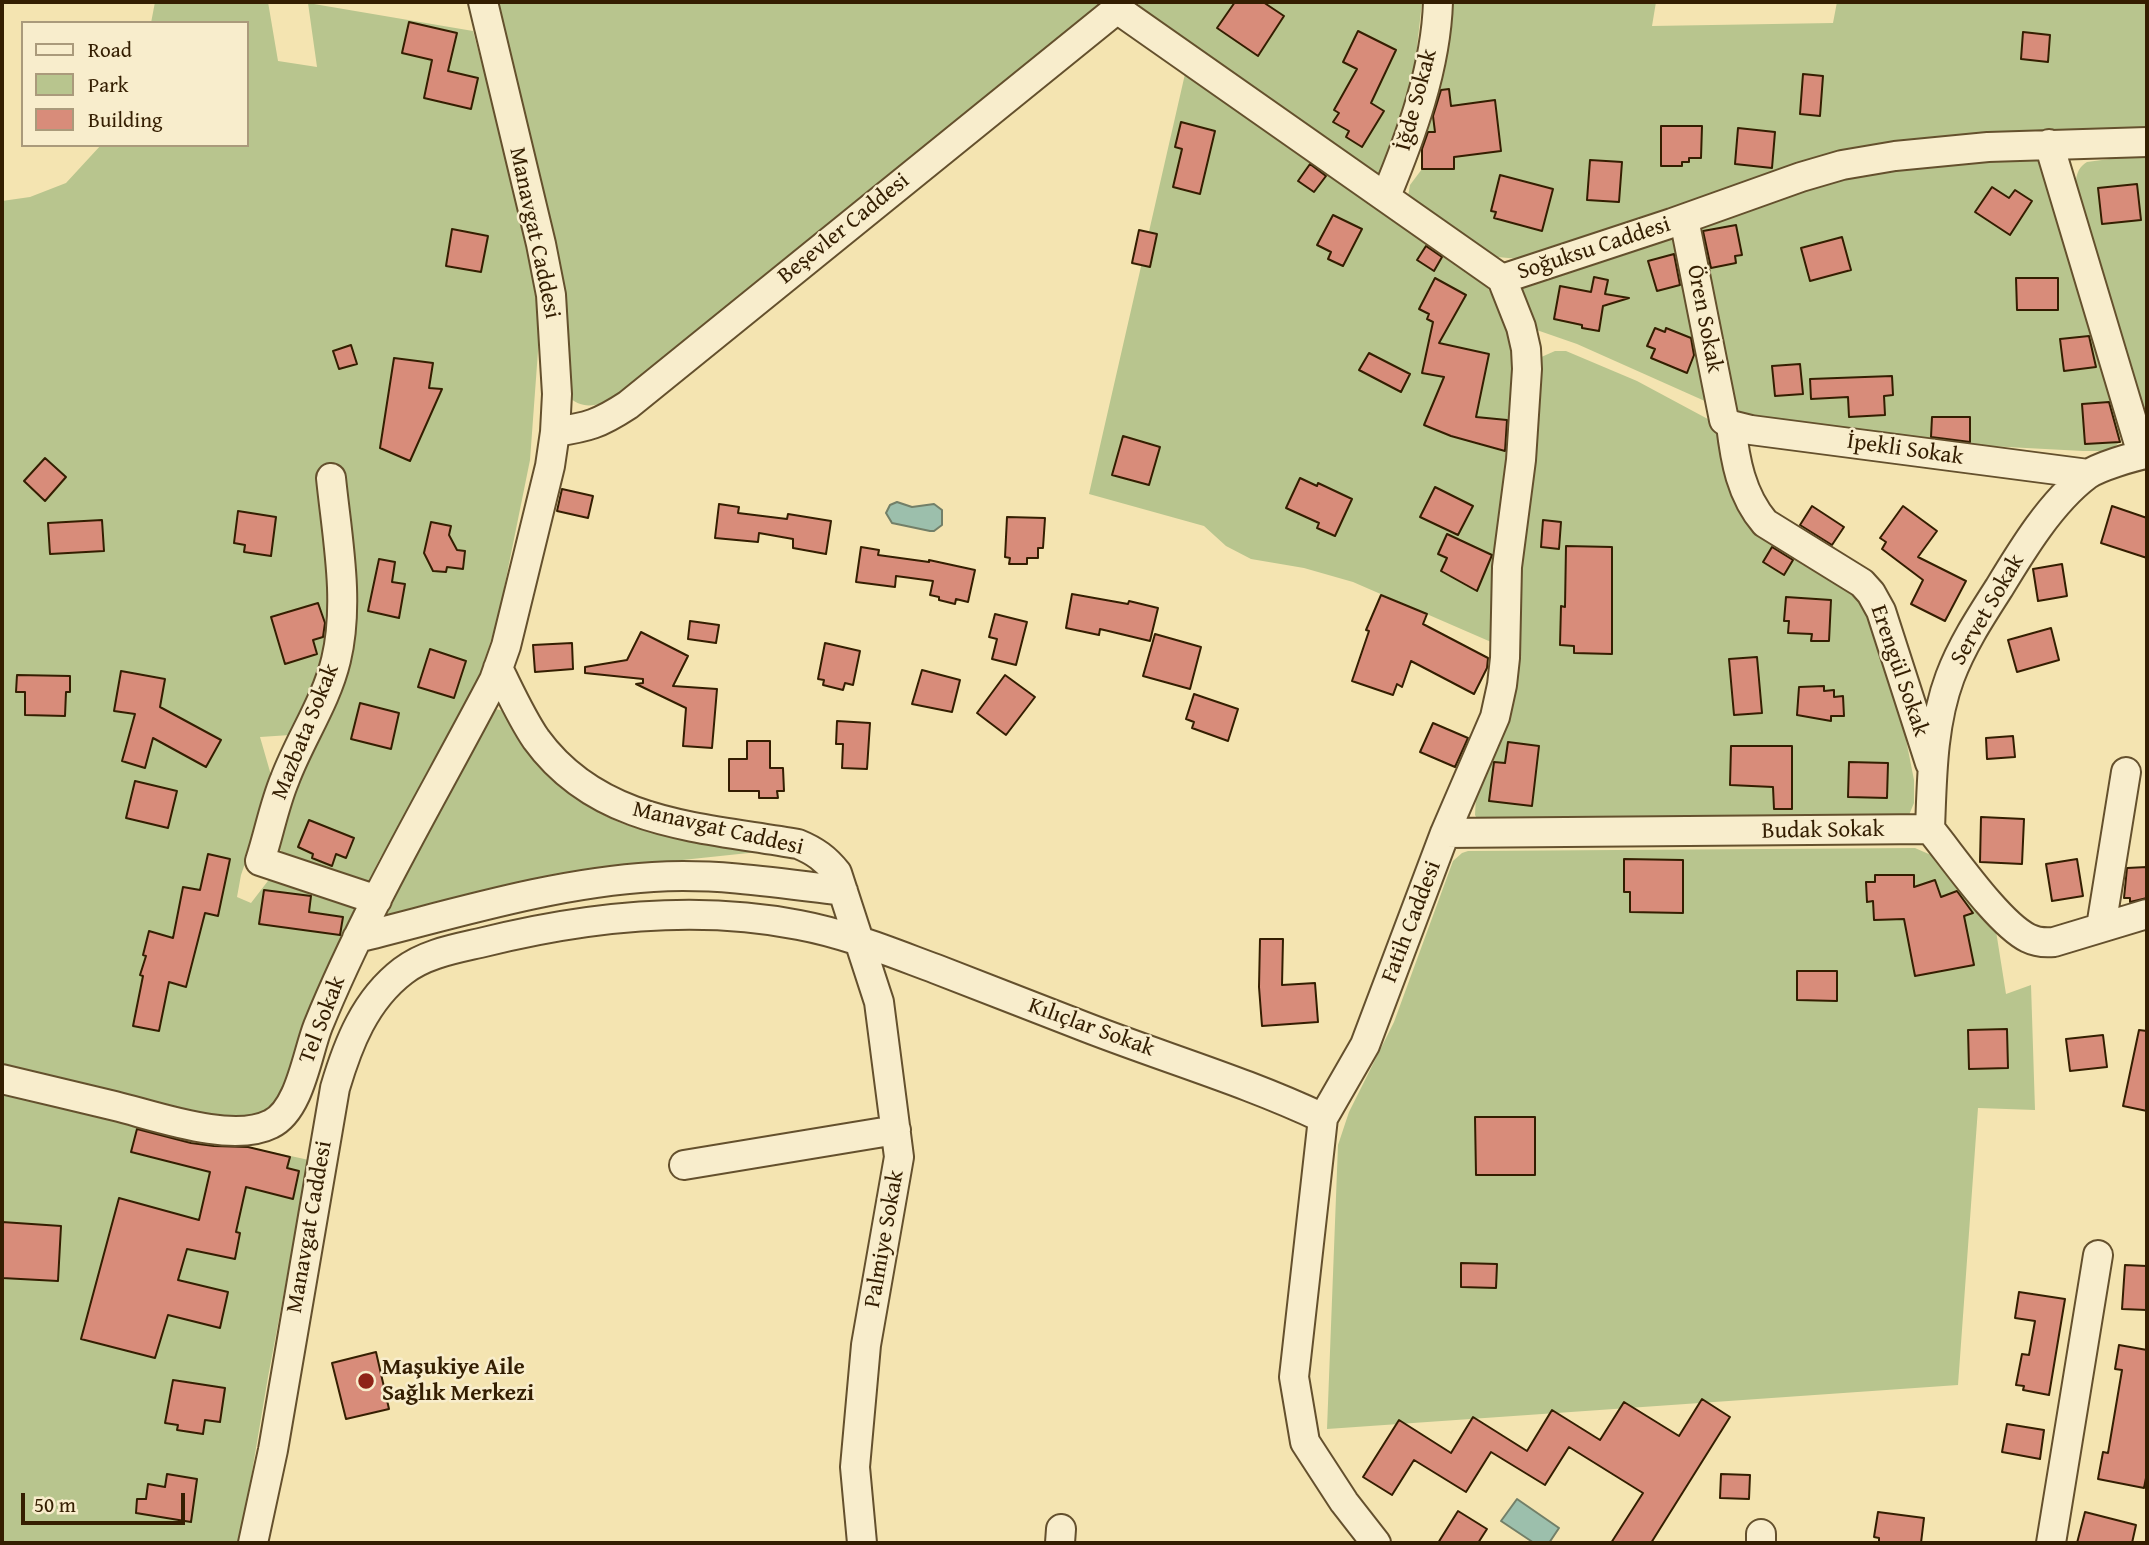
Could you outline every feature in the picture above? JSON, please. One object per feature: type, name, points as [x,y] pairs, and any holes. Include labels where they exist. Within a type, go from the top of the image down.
[{"type":"street","name":"Manavgat Caddesi","points":[[253,1543],[273,1450],[335,1088],[355,1031],[370,1005],[385,987],[404,970],[425,958],[503,937],[616,917],[660,915],[750,918],[796,924],[858,939],[837,873],[815,851],[798,844],[683,826],[646,817],[611,803],[564,771],[537,741],[498,668],[526,569],[550,466],[557,394],[551,295],[483,2]]},
{"type":"street","name":"İğde Sokak","points":[[1386,196],[1409,141],[1432,47],[1438,2]]},
{"type":"street","name":"Beşevler Caddesi","points":[[555,432],[604,421],[628,405],[1118,5]]},
{"type":"street","name":"Soğuksu Caddesi","points":[[1118,5],[1502,279],[1842,165],[1940,151],[2049,144],[2147,142]]},
{"type":"street","points":[[2049,144],[2145,454]]},
{"type":"street","name":"Ören Sokak","points":[[1684,219],[1728,422]]},
{"type":"street","name":"Fatih Caddesi","points":[[1376,1543],[1344,1503],[1305,1442],[1294,1377],[1324,1118],[1365,1045],[1445,833],[1495,717],[1505,658],[1507,567],[1521,460],[1527,369],[1521,327],[1502,279]]},
{"type":"street","name":"İpekli Sokak","points":[[1728,422],[1765,432],[2088,474]]},
{"type":"street","name":"Erengül Sokak","points":[[1728,422],[1741,479],[1756,513],[1765,523],[1856,580],[1871,593],[1881,611],[1933,771]]},
{"type":"street","name":"Servet Sokak","points":[[1930,829],[1939,716],[1950,677],[1966,642],[2029,539],[2048,514],[2088,474],[2145,454]]},
{"type":"street","name":"Mazbata Sokak","points":[[331,478],[341,572],[341,627],[336,660],[328,684],[284,780],[260,861],[377,900]]},
{"type":"street","name":"Tel Sokak","points":[[2,1079],[189,1124],[244,1130],[271,1124],[289,1108],[314,1037],[357,939],[498,668]]},
{"type":"street","points":[[2101,927],[2126,772]]},
{"type":"street","points":[[1930,829],[2003,918],[2029,939],[2041,943],[2054,942],[2147,914]]},
{"type":"street","name":"Budak Sokak","points":[[1445,833],[1930,829]]},
{"type":"street","points":[[357,939],[566,888],[627,879],[728,877],[844,891]]},
{"type":"street","name":"Kılıçlar Sokak","points":[[858,939],[1081,1026],[1276,1096],[1324,1118]]},
{"type":"street","name":"Palmiye Sokak","points":[[858,939],[879,1002],[899,1157],[866,1345],[855,1467],[862,1543]]},
{"type":"street","points":[[684,1165],[896,1130]]},
{"type":"street","points":[[2051,1543],[2098,1255]]},
{"type":"green space","points":[[155,2],[268,2],[278,61],[317,67],[308,3],[473,31],[520,206],[540,324],[530,460],[498,618],[478,681],[423,790],[369,880],[359,883],[335,880],[322,875],[298,863],[279,849],[280,833],[289,801],[336,693],[349,630],[350,566],[343,501],[337,468],[324,469],[330,590],[329,650],[290,735],[260,737],[273,782],[241,875],[237,897],[251,903],[271,877],[355,903],[355,917],[312,1005],[286,1083],[276,1103],[261,1117],[247,1123],[87,1090],[2,1068],[2,201],[30,197],[66,183],[99,147],[248,147],[248,21],[151,21]]},
{"type":"green space","points":[[494,2],[1107,2],[642,380],[605,402],[585,405],[567,395]]},
{"type":"green space","points":[[1138,2],[1422,2],[1412,92],[1381,179],[1142,16]]},
{"type":"green space","points":[[1446,2],[1656,2],[1652,26],[1833,23],[1837,2],[2147,2],[2147,131],[2001,134],[1520,259],[1497,257],[1476,247],[1408,196],[1410,185],[1422,169],[1454,169],[1454,132],[1422,132]]},
{"type":"green space","points":[[1185,74],[1481,276],[1506,320],[1515,366],[1498,645],[1353,582],[1304,568],[1251,559],[1226,546],[1204,526],[1089,494]]},
{"type":"green space","points":[[2147,154],[2147,429],[2077,204],[2076,186],[2079,170],[2087,162]]},
{"type":"green space","points":[[2038,158],[2118,402],[2120,442],[2109,451],[1931,443],[1750,419],[1731,411],[1693,224],[1810,181],[1882,170]]},
{"type":"green space","points":[[1682,233],[1716,406],[1577,344],[1528,327],[1513,286]]},
{"type":"green space","points":[[1555,351],[1566,351],[1637,381],[1719,425],[1729,473],[1854,585],[1890,658],[1914,780],[1914,803],[1909,815],[1479,822],[1475,815],[1476,797],[1485,769],[1514,627],[1539,358]]},
{"type":"green space","points":[[488,711],[505,711],[556,781],[602,814],[648,831],[698,840],[753,845],[758,852],[616,867],[383,923]]},
{"type":"green space","points":[[1915,848],[1940,859],[1989,915],[1996,931],[2006,994],[2031,985],[2035,1110],[1978,1108],[1958,1385],[1327,1429],[1338,1145],[1349,1112],[1394,1022],[1453,861],[1468,851]]},
{"type":"green space","points":[[2,1087],[138,1126],[132,1153],[216,1173],[223,1144],[240,1145],[309,1160],[240,1543],[2,1543]],"holes":[[[119,1198],[196,1219],[155,1357],[82,1338]]]},
{"type":"shaded area","points":[[897,502],[912,507],[934,504],[942,510],[942,525],[930,531],[892,523],[886,513],[890,505]]},
{"type":"shaded area","points":[[1517,1499],[1559,1528],[1549,1543],[1534,1543],[1501,1521]]},
{"type":"building","points":[[1235,2],[1263,2],[1284,16],[1258,56],[1217,28]]},
{"type":"building","points":[[409,22],[457,33],[448,71],[478,78],[471,109],[424,98],[432,60],[402,53]]},
{"type":"building","points":[[1358,31],[1396,50],[1371,103],[1384,111],[1362,147],[1346,137],[1349,131],[1333,122],[1339,113],[1334,110],[1357,69],[1343,62]]},
{"type":"building","points":[[2023,32],[2050,35],[2048,62],[2021,59]]},
{"type":"building","points":[[1803,74],[1823,76],[1820,116],[1800,114]]},
{"type":"building","points":[[1449,89],[1451,106],[1495,100],[1501,151],[1454,157],[1454,169],[1422,169],[1422,149],[1428,132],[1435,132],[1433,116],[1441,90]]},
{"type":"building","points":[[1181,122],[1215,131],[1200,194],[1173,187],[1182,149],[1175,147]]},
{"type":"building","points":[[1661,126],[1702,126],[1701,158],[1689,158],[1689,162],[1682,162],[1682,166],[1661,166]]},
{"type":"building","points":[[1738,128],[1775,132],[1772,168],[1735,164]]},
{"type":"building","points":[[1590,160],[1622,162],[1619,202],[1587,200]]},
{"type":"building","points":[[1310,164],[1326,176],[1314,192],[1298,181]]},
{"type":"building","points":[[1500,175],[1553,189],[1542,231],[1494,218],[1496,212],[1491,211]]},
{"type":"building","points":[[2137,184],[2141,220],[2102,224],[2098,188]]},
{"type":"building","points":[[1992,187],[2009,198],[2015,190],[2032,201],[2010,235],[1975,212]]},
{"type":"building","points":[[1333,215],[1362,229],[1343,266],[1328,259],[1331,252],[1317,245]]},
{"type":"building","points":[[1736,225],[1742,255],[1735,256],[1736,263],[1711,268],[1703,231]]},
{"type":"building","points":[[452,229],[488,236],[481,272],[446,266]]},
{"type":"building","points":[[1139,230],[1157,234],[1150,267],[1132,263]]},
{"type":"building","points":[[1842,237],[1851,270],[1810,281],[1801,248]]},
{"type":"building","points":[[1426,246],[1442,257],[1434,271],[1417,260]]},
{"type":"building","points":[[1674,254],[1680,285],[1657,291],[1648,261]]},
{"type":"building","points":[[1594,277],[1608,280],[1605,294],[1629,298],[1603,306],[1599,331],[1554,319],[1560,286],[1591,292]]},
{"type":"building","points":[[1435,278],[1466,295],[1439,343],[1489,354],[1476,417],[1507,420],[1505,451],[1451,436],[1424,425],[1444,377],[1422,373],[1433,322],[1427,319],[1429,314],[1419,309]]},
{"type":"building","points":[[2016,278],[2058,278],[2058,310],[2017,310]]},
{"type":"building","points":[[1655,328],[1665,332],[1666,328],[1691,338],[1694,355],[1687,373],[1651,358],[1655,349],[1647,346]]},
{"type":"building","points":[[2089,336],[2096,367],[2064,371],[2060,339]]},
{"type":"building","points":[[351,345],[357,364],[339,369],[333,351]]},
{"type":"building","points":[[1369,353],[1410,374],[1401,392],[1359,370]]},
{"type":"building","points":[[394,358],[433,363],[429,388],[442,389],[410,461],[380,448]]},
{"type":"building","points":[[1800,364],[1803,394],[1775,396],[1772,366]]},
{"type":"building","points":[[1892,376],[1893,395],[1884,396],[1885,415],[1849,417],[1848,397],[1811,399],[1810,379]]},
{"type":"building","points":[[2109,402],[2120,442],[2085,444],[2082,404]]},
{"type":"building","points":[[1932,417],[1970,417],[1970,442],[1931,437]]},
{"type":"building","points":[[1123,436],[1160,447],[1149,485],[1112,475]]},
{"type":"building","points":[[45,458],[66,477],[45,501],[24,481]]},
{"type":"building","points":[[1300,478],[1317,486],[1318,483],[1352,499],[1335,536],[1317,528],[1319,523],[1286,508]]},
{"type":"building","points":[[1435,487],[1473,506],[1458,535],[1420,517]]},
{"type":"building","points":[[562,489],[593,496],[588,518],[557,511]]},
{"type":"building","points":[[719,504],[739,507],[738,513],[787,519],[788,514],[831,521],[826,554],[793,548],[793,539],[759,533],[758,542],[715,538]]},
{"type":"building","points":[[1812,506],[1844,527],[1832,545],[1800,525]]},
{"type":"building","points":[[1903,506],[1937,531],[1918,557],[1966,581],[1945,621],[1911,604],[1923,580],[1882,549],[1886,542],[1880,538]]},
{"type":"building","points":[[2112,506],[2147,518],[2147,558],[2101,543]]},
{"type":"building","points":[[238,511],[276,517],[271,556],[244,552],[245,545],[234,543]]},
{"type":"building","points":[[1007,517],[1045,518],[1043,548],[1038,548],[1038,558],[1027,558],[1027,564],[1009,564],[1010,558],[1005,557]]},
{"type":"building","points":[[102,520],[104,551],[50,554],[48,523]]},
{"type":"building","points":[[1543,520],[1561,522],[1559,549],[1541,547]]},
{"type":"building","points":[[431,522],[451,526],[449,535],[457,550],[465,551],[463,569],[447,567],[446,572],[433,571],[424,553]]},
{"type":"building","points":[[1447,534],[1492,555],[1477,591],[1441,571],[1447,558],[1438,554]]},
{"type":"building","points":[[1566,546],[1612,547],[1612,654],[1574,653],[1574,646],[1560,645],[1561,606],[1565,607]]},
{"type":"building","points":[[861,547],[879,550],[878,555],[929,560],[975,570],[968,602],[956,599],[955,604],[930,595],[933,581],[896,576],[895,587],[856,582]]},
{"type":"building","points":[[1772,547],[1793,560],[1784,575],[1763,562]]},
{"type":"building","points":[[379,559],[395,562],[392,582],[405,584],[399,618],[368,611]]},
{"type":"building","points":[[2062,564],[2067,596],[2038,601],[2033,569]]},
{"type":"building","points":[[1072,594],[1128,604],[1129,601],[1158,608],[1150,641],[1100,629],[1099,635],[1066,628]]},
{"type":"building","points":[[1381,595],[1427,614],[1423,624],[1488,658],[1487,668],[1474,694],[1411,661],[1402,687],[1397,684],[1393,695],[1352,681],[1369,631],[1366,630]]},
{"type":"building","points":[[1786,597],[1831,600],[1829,641],[1811,641],[1812,634],[1788,633],[1789,621],[1784,621]]},
{"type":"building","points":[[318,603],[325,623],[323,637],[313,640],[317,654],[285,664],[271,617]]},
{"type":"building","points":[[995,614],[1027,622],[1016,665],[992,659],[997,639],[989,637]]},
{"type":"building","points":[[690,621],[719,625],[716,643],[688,639]]},
{"type":"building","points":[[2051,628],[2059,660],[2017,672],[2008,640]]},
{"type":"building","points":[[641,632],[688,656],[673,686],[717,689],[712,748],[683,746],[686,708],[636,684],[643,683],[643,679],[585,673],[585,667],[627,660]]},
{"type":"building","points":[[1155,634],[1201,647],[1190,689],[1143,676]]},
{"type":"building","points":[[572,643],[573,669],[535,672],[533,645]]},
{"type":"building","points":[[825,643],[860,651],[853,685],[845,683],[843,690],[823,685],[824,680],[818,679]]},
{"type":"building","points":[[430,649],[466,661],[454,698],[418,687]]},
{"type":"building","points":[[1757,657],[1762,713],[1734,715],[1729,659]]},
{"type":"building","points":[[922,670],[960,680],[952,712],[912,704]]},
{"type":"building","points":[[121,671],[165,679],[160,707],[221,740],[206,767],[153,738],[145,768],[122,761],[135,714],[114,711]]},
{"type":"building","points":[[17,675],[70,676],[65,716],[25,715],[25,692],[16,692]]},
{"type":"building","points":[[1005,675],[1035,697],[1006,735],[977,713]]},
{"type":"building","points":[[1824,686],[1824,691],[1834,690],[1834,697],[1843,696],[1844,716],[1831,716],[1831,721],[1797,715],[1799,687]]},
{"type":"building","points":[[1194,694],[1238,709],[1228,741],[1192,728],[1194,722],[1186,719]]},
{"type":"building","points":[[360,703],[399,713],[391,749],[351,739]]},
{"type":"building","points":[[837,721],[870,723],[867,769],[842,768],[843,744],[836,744]]},
{"type":"building","points":[[1433,723],[1468,738],[1455,767],[1420,752]]},
{"type":"building","points":[[2013,736],[2015,757],[1987,759],[1986,738]]},
{"type":"building","points":[[747,741],[770,741],[770,768],[783,768],[784,791],[777,791],[778,798],[759,798],[759,791],[729,791],[729,759],[747,759]]},
{"type":"building","points":[[1508,742],[1539,746],[1532,806],[1489,801],[1494,762],[1505,763]]},
{"type":"building","points":[[1731,746],[1792,746],[1792,809],[1774,809],[1773,787],[1730,785]]},
{"type":"building","points":[[1849,762],[1888,763],[1887,798],[1848,797]]},
{"type":"building","points":[[135,781],[177,791],[168,828],[126,818]]},
{"type":"building","points":[[1981,817],[2024,819],[2022,864],[1980,862]]},
{"type":"building","points":[[309,820],[354,838],[346,858],[336,854],[332,866],[312,858],[313,854],[298,847]]},
{"type":"building","points":[[208,854],[230,859],[218,916],[205,913],[186,987],[169,982],[159,1031],[133,1026],[149,931],[173,938],[183,887],[200,890]]},
{"type":"building","points":[[1624,859],[1683,860],[1683,913],[1630,912],[1630,892],[1624,892]]},
{"type":"building","points":[[2077,859],[2083,896],[2052,901],[2046,864]]},
{"type":"building","points":[[2147,867],[2147,898],[2130,902],[2130,898],[2124,898],[2127,868]]},
{"type":"building","points":[[1875,875],[1914,875],[1914,887],[1935,880],[1941,897],[1957,891],[1973,913],[1964,916],[1974,965],[1915,976],[1904,919],[1874,920],[1873,901],[1867,902],[1866,882],[1875,882]]},
{"type":"building","points":[[264,890],[311,896],[309,912],[343,917],[340,935],[259,924]]},
{"type":"building","points":[[1260,939],[1283,939],[1282,985],[1315,983],[1318,1022],[1262,1026],[1259,987]]},
{"type":"building","points":[[1797,971],[1837,971],[1837,1001],[1797,1000]]},
{"type":"building","points":[[2007,1029],[2008,1068],[1969,1069],[1968,1030]]},
{"type":"building","points":[[2139,1030],[2147,1031],[2147,1111],[2123,1106]]},
{"type":"building","points":[[2103,1035],[2107,1067],[2070,1071],[2066,1039]]},
{"type":"building","points":[[1475,1117],[1535,1117],[1535,1175],[1476,1175]]},
{"type":"building","points":[[137,1129],[191,1143],[248,1147],[290,1157],[287,1168],[299,1171],[293,1199],[246,1187],[236,1232],[240,1233],[235,1259],[187,1249],[178,1280],[228,1292],[220,1328],[168,1315],[155,1358],[81,1339],[119,1198],[199,1220],[210,1172],[131,1152]]},
{"type":"building","points":[[2,1222],[61,1226],[58,1281],[2,1278]]},
{"type":"building","points":[[1461,1263],[1497,1264],[1496,1288],[1461,1287]]},
{"type":"building","points":[[2125,1265],[2147,1266],[2147,1310],[2122,1309]]},
{"type":"building","points":[[2019,1292],[2065,1299],[2049,1395],[2023,1390],[2024,1386],[2016,1385],[2022,1354],[2029,1355],[2035,1321],[2015,1318]]},
{"type":"building","points":[[2119,1345],[2147,1350],[2147,1473],[2144,1488],[2098,1479],[2103,1452],[2108,1453],[2122,1370],[2115,1369]]},
{"type":"building","points":[[376,1352],[389,1409],[346,1419],[332,1363]]},
{"type":"building","points":[[173,1380],[225,1388],[220,1422],[205,1420],[203,1434],[177,1430],[178,1425],[165,1423]]},
{"type":"building","points":[[1702,1399],[1730,1417],[1651,1543],[1611,1543],[1643,1493],[1569,1447],[1545,1485],[1491,1452],[1466,1492],[1414,1460],[1392,1495],[1363,1477],[1399,1420],[1451,1453],[1473,1417],[1527,1451],[1552,1410],[1600,1440],[1624,1402],[1679,1436]]},
{"type":"building","points":[[2007,1424],[2044,1430],[2040,1459],[2002,1452]]},
{"type":"building","points":[[167,1474],[197,1479],[191,1522],[136,1513],[137,1499],[146,1499],[148,1484],[165,1487]]},
{"type":"building","points":[[1721,1474],[1750,1475],[1749,1499],[1720,1498]]},
{"type":"building","points":[[1458,1511],[1487,1529],[1478,1543],[1438,1543]]},
{"type":"building","points":[[1878,1512],[1924,1518],[1921,1543],[1879,1543],[1879,1538],[1874,1537]]},
{"type":"building","points":[[2085,1512],[2136,1525],[2132,1543],[2077,1543]]},
{"type":"place","name":"Maşukiye Aile Sağlık Merkezi","points":[[366,1381]]}]
